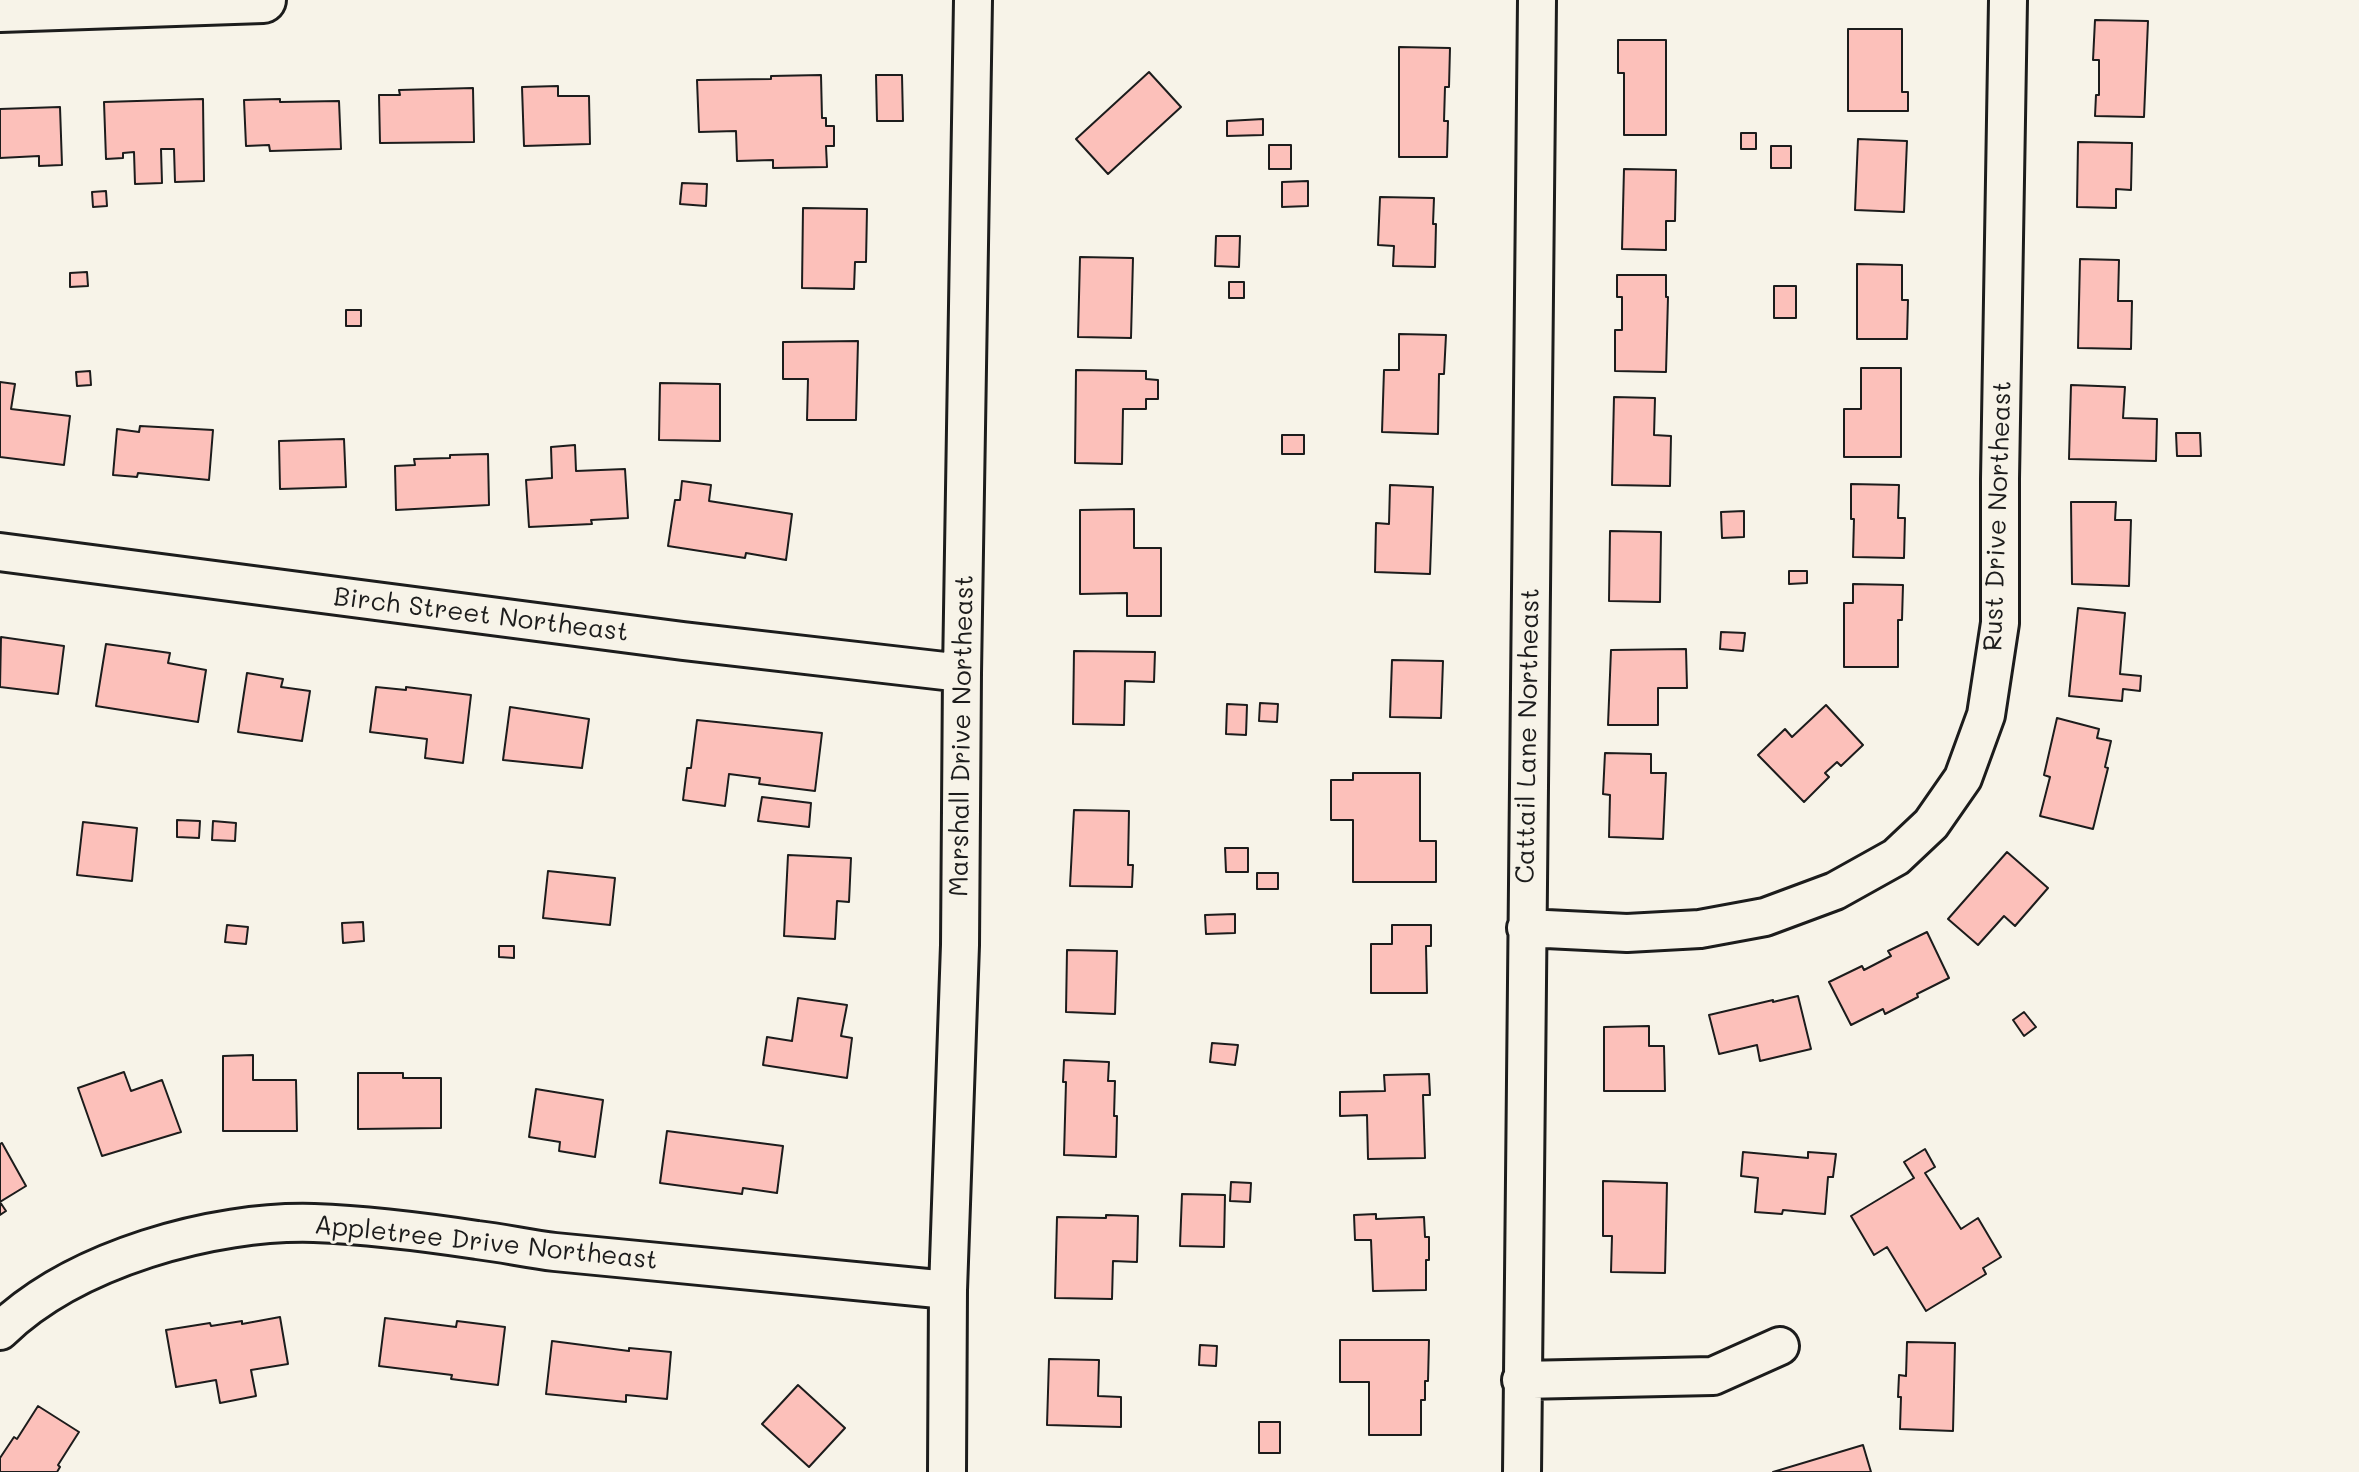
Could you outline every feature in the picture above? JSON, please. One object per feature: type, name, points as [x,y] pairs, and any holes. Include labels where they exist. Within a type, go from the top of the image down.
[{"type":"main road","points":[[0,9],[263,0]]},
{"type":"street","name":"Marshall Drive Northeast","points":[[947,1472],[948,1290],[960,945],[973,0]]},
{"type":"street","name":"Cattail Lane Northeast","points":[[1522,1472],[1537,0]]},
{"type":"street","name":"Rust Drive Northeast","points":[[1526,928],[1627,933],[1700,929],[1765,917],[1835,891],[1896,857],[1931,824],[1963,778],[1986,715],[2000,623],[2008,0]]},
{"type":"street","name":"Birch Street Northeast","points":[[0,552],[683,641],[962,673]]},
{"type":"street","name":"Appletree Drive Northeast","points":[[0,1331],[50,1292],[103,1265],[150,1248],[206,1234],[258,1226],[313,1223],[389,1229],[544,1250],[948,1290]]},
{"type":"street","points":[[1521,1380],[1713,1376],[1780,1346]]},
{"type":"building","points":[[2095,20],[2148,21],[2144,117],[2095,116],[2096,95],[2099,95],[2099,60],[2093,60]]},
{"type":"building","points":[[1848,29],[1902,29],[1902,92],[1908,92],[1908,111],[1848,111]]},
{"type":"building","points":[[1618,40],[1666,40],[1666,135],[1624,135],[1624,73],[1618,73]]},
{"type":"building","points":[[1399,47],[1450,48],[1444,121],[1448,121],[1447,157],[1399,157]]},
{"type":"building","points":[[1149,72],[1181,107],[1108,174],[1076,139]]},
{"type":"building","points":[[821,75],[822,118],[826,118],[826,126],[834,126],[834,146],[826,146],[827,167],[773,168],[773,160],[737,161],[736,131],[699,132],[697,80]]},
{"type":"building","points":[[876,75],[902,75],[903,121],[877,121]]},
{"type":"building","points":[[558,86],[558,96],[589,96],[590,144],[524,146],[522,87]]},
{"type":"building","points":[[473,88],[474,142],[380,143],[379,95],[400,95],[399,90]]},
{"type":"building","points":[[203,99],[204,181],[175,182],[174,149],[161,149],[162,183],[135,184],[134,152],[123,153],[123,158],[106,159],[104,102]]},
{"type":"building","points":[[280,99],[280,102],[339,101],[341,149],[270,151],[269,145],[246,146],[244,100]]},
{"type":"building","points":[[60,107],[62,165],[39,166],[39,156],[0,158],[0,109]]},
{"type":"building","points":[[1263,119],[1263,135],[1227,136],[1227,121]]},
{"type":"building","points":[[1741,133],[1756,133],[1756,149],[1741,149]]},
{"type":"building","points":[[1858,139],[1907,141],[1904,212],[1855,210]]},
{"type":"building","points":[[2078,142],[2132,143],[2131,190],[2116,189],[2116,208],[2077,207]]},
{"type":"building","points":[[1269,145],[1291,145],[1291,169],[1269,169]]},
{"type":"building","points":[[1771,146],[1791,146],[1791,168],[1771,168]]},
{"type":"building","points":[[1624,169],[1676,170],[1675,221],[1666,221],[1666,250],[1622,249]]},
{"type":"building","points":[[1308,181],[1308,206],[1282,207],[1282,182]]},
{"type":"building","points":[[682,183],[707,184],[706,206],[680,204]]},
{"type":"building","points":[[106,191],[107,206],[93,207],[92,192]]},
{"type":"building","points":[[1380,197],[1434,198],[1435,267],[1393,266],[1394,246],[1378,245]]},
{"type":"building","points":[[803,208],[867,209],[866,262],[855,262],[854,289],[802,288]]},
{"type":"building","points":[[1216,236],[1240,236],[1239,267],[1215,266]]},
{"type":"building","points":[[1080,257],[1133,258],[1131,338],[1078,337]]},
{"type":"building","points":[[2080,259],[2119,260],[2118,301],[2132,301],[2131,349],[2078,348]]},
{"type":"building","points":[[1857,264],[1902,265],[1902,300],[1908,300],[1907,339],[1857,339]]},
{"type":"building","points":[[87,272],[88,286],[70,287],[70,273]]},
{"type":"building","points":[[1617,275],[1666,275],[1666,372],[1615,371],[1615,330],[1622,330],[1622,297],[1617,297]]},
{"type":"building","points":[[1229,282],[1244,282],[1244,298],[1229,298]]},
{"type":"building","points":[[1774,286],[1796,286],[1796,318],[1774,318]]},
{"type":"building","points":[[346,310],[361,310],[361,326],[346,326]]},
{"type":"building","points":[[1399,334],[1446,335],[1444,374],[1439,374],[1438,434],[1382,432],[1384,370],[1399,370]]},
{"type":"building","points":[[858,341],[856,420],[807,420],[808,379],[783,379],[783,342]]},
{"type":"building","points":[[1861,368],[1901,368],[1901,457],[1844,457],[1844,409],[1861,409]]},
{"type":"building","points":[[1076,370],[1146,371],[1146,379],[1158,380],[1158,399],[1146,399],[1146,409],[1123,409],[1122,464],[1075,463]]},
{"type":"building","points":[[90,371],[91,385],[77,386],[76,372]]},
{"type":"building","points":[[0,382],[15,384],[11,409],[70,416],[64,465],[0,457]]},
{"type":"building","points":[[660,383],[720,384],[720,441],[659,440]]},
{"type":"building","points":[[2071,385],[2125,387],[2123,418],[2157,419],[2156,461],[2069,459]]},
{"type":"building","points":[[1614,397],[1655,398],[1654,435],[1671,436],[1670,486],[1612,485]]},
{"type":"building","points":[[140,426],[213,430],[209,480],[138,473],[137,477],[113,475],[117,429],[139,432]]},
{"type":"building","points":[[2176,433],[2200,433],[2201,456],[2177,456]]},
{"type":"building","points":[[1282,435],[1304,435],[1304,454],[1282,454]]},
{"type":"building","points":[[344,439],[346,487],[280,489],[279,441]]},
{"type":"building","points":[[575,445],[576,471],[625,469],[628,518],[591,520],[592,524],[529,527],[526,480],[552,478],[551,447]]},
{"type":"building","points":[[488,454],[489,505],[396,510],[395,466],[415,465],[414,459]]},
{"type":"building","points":[[682,481],[711,485],[709,501],[792,514],[786,560],[746,553],[745,558],[668,546],[675,500],[680,500]]},
{"type":"building","points":[[1851,484],[1899,485],[1898,518],[1905,518],[1904,558],[1853,557]]},
{"type":"building","points":[[1390,485],[1433,487],[1430,574],[1375,572],[1376,523],[1389,524]]},
{"type":"building","points":[[2071,502],[2116,502],[2115,520],[2131,520],[2129,586],[2072,584]]},
{"type":"building","points":[[1134,509],[1134,548],[1161,548],[1161,616],[1127,616],[1127,593],[1080,594],[1080,510]]},
{"type":"building","points":[[1744,511],[1744,537],[1722,538],[1721,512]]},
{"type":"building","points":[[1610,531],[1661,532],[1660,602],[1609,601]]},
{"type":"building","points":[[1789,571],[1807,571],[1807,583],[1789,584]]},
{"type":"building","points":[[1853,584],[1903,585],[1902,620],[1898,620],[1898,667],[1844,667],[1844,603],[1853,603]]},
{"type":"building","points":[[2078,608],[2125,613],[2120,674],[2141,676],[2140,691],[2123,689],[2122,701],[2069,696]]},
{"type":"building","points":[[1721,632],[1745,633],[1743,651],[1720,649]]},
{"type":"building","points":[[1,637],[64,646],[58,694],[0,687]]},
{"type":"building","points":[[106,644],[170,653],[168,663],[206,670],[198,722],[96,706]]},
{"type":"building","points":[[1686,649],[1687,688],[1658,688],[1658,725],[1608,725],[1611,650]]},
{"type":"building","points":[[1074,651],[1155,652],[1154,682],[1125,681],[1124,725],[1073,724]]},
{"type":"building","points":[[1392,660],[1443,661],[1441,718],[1390,717]]},
{"type":"building","points":[[247,673],[283,679],[281,687],[310,691],[302,741],[238,732]]},
{"type":"building","points":[[376,687],[406,690],[406,687],[471,695],[463,763],[425,758],[427,739],[370,732]]},
{"type":"building","points":[[1260,703],[1278,704],[1277,722],[1259,721]]},
{"type":"building","points":[[1227,704],[1247,705],[1246,735],[1226,734]]},
{"type":"building","points":[[1826,705],[1863,745],[1841,766],[1837,762],[1825,773],[1829,777],[1804,802],[1758,755],[1785,729],[1792,737]]},
{"type":"building","points":[[510,707],[589,719],[582,768],[503,760]]},
{"type":"building","points":[[2057,718],[2099,729],[2097,738],[2111,741],[2105,767],[2108,768],[2093,829],[2040,816],[2050,777],[2044,775]]},
{"type":"building","points":[[697,720],[822,733],[815,791],[759,784],[760,778],[729,774],[725,806],[683,800]]},
{"type":"building","points":[[1605,753],[1651,754],[1651,773],[1666,773],[1663,839],[1609,837],[1610,795],[1603,794]]},
{"type":"building","points":[[1353,773],[1420,773],[1420,841],[1436,841],[1436,882],[1353,882],[1353,820],[1331,820],[1331,780],[1353,780]]},
{"type":"building","points":[[762,797],[811,803],[809,827],[758,821]]},
{"type":"building","points":[[1074,810],[1129,811],[1128,865],[1133,865],[1132,887],[1070,886]]},
{"type":"building","points":[[177,820],[200,821],[199,838],[177,837]]},
{"type":"building","points":[[213,821],[236,823],[235,841],[212,840]]},
{"type":"building","points":[[83,822],[137,828],[132,881],[77,875]]},
{"type":"building","points":[[1225,848],[1248,848],[1248,872],[1226,872]]},
{"type":"building","points":[[2007,852],[2048,888],[2015,926],[2004,916],[1978,945],[1948,919]]},
{"type":"building","points":[[788,855],[851,858],[849,902],[837,901],[835,939],[784,936]]},
{"type":"building","points":[[548,871],[615,878],[610,925],[543,918]]},
{"type":"building","points":[[1257,873],[1278,873],[1278,889],[1257,889]]},
{"type":"building","points":[[1235,914],[1235,933],[1206,934],[1205,915]]},
{"type":"building","points":[[363,922],[364,941],[343,943],[342,923]]},
{"type":"building","points":[[227,925],[248,927],[246,944],[225,942]]},
{"type":"building","points":[[1392,925],[1431,925],[1431,946],[1426,946],[1427,993],[1371,993],[1371,944],[1392,944]]},
{"type":"building","points":[[1927,932],[1949,978],[1885,1014],[1883,1009],[1851,1025],[1829,982],[1862,966],[1864,970],[1891,956],[1888,951]]},
{"type":"building","points":[[499,946],[514,946],[514,958],[499,957]]},
{"type":"building","points":[[1067,950],[1117,951],[1115,1014],[1066,1012]]},
{"type":"building","points":[[1798,996],[1811,1049],[1760,1061],[1757,1045],[1719,1054],[1709,1015]]},
{"type":"building","points":[[798,998],[847,1005],[841,1036],[852,1038],[847,1078],[763,1065],[767,1037],[792,1041]]},
{"type":"building","points":[[2024,1012],[2036,1027],[2024,1036],[2013,1020]]},
{"type":"building","points":[[1649,1026],[1649,1046],[1664,1046],[1665,1091],[1604,1091],[1604,1027]]},
{"type":"building","points":[[1212,1043],[1238,1045],[1235,1065],[1210,1062]]},
{"type":"building","points":[[253,1055],[253,1080],[296,1080],[297,1131],[223,1131],[223,1056]]},
{"type":"building","points":[[1064,1060],[1109,1062],[1108,1081],[1115,1081],[1116,1157],[1064,1155]]},
{"type":"building","points":[[124,1072],[131,1091],[162,1080],[181,1132],[102,1156],[78,1088]]},
{"type":"building","points":[[358,1073],[403,1073],[403,1078],[441,1078],[441,1128],[358,1129]]},
{"type":"building","points":[[1429,1074],[1430,1095],[1423,1095],[1425,1158],[1368,1159],[1367,1115],[1340,1116],[1340,1092],[1385,1091],[1384,1075]]},
{"type":"building","points":[[536,1089],[603,1100],[595,1157],[559,1151],[560,1142],[529,1137]]},
{"type":"building","points":[[667,1131],[783,1146],[777,1193],[743,1188],[742,1194],[660,1183]]},
{"type":"building","points":[[2,1143],[26,1186],[0,1202],[0,1144]]},
{"type":"building","points":[[1925,1149],[1935,1167],[1925,1173],[1961,1229],[1978,1218],[2001,1257],[1983,1268],[1986,1274],[1926,1311],[1887,1247],[1874,1255],[1851,1216],[1914,1178],[1904,1162]]},
{"type":"building","points":[[1743,1152],[1808,1158],[1808,1152],[1836,1154],[1833,1177],[1828,1177],[1825,1214],[1783,1210],[1782,1214],[1755,1212],[1758,1178],[1741,1176]]},
{"type":"building","points":[[1603,1181],[1667,1183],[1665,1273],[1611,1272],[1612,1236],[1603,1236]]},
{"type":"building","points":[[1231,1182],[1251,1183],[1250,1202],[1230,1201]]},
{"type":"building","points":[[1182,1194],[1225,1195],[1224,1247],[1180,1246]]},
{"type":"building","points":[[1376,1214],[1376,1219],[1424,1217],[1425,1237],[1429,1237],[1426,1290],[1373,1291],[1371,1240],[1355,1240],[1354,1215]]},
{"type":"building","points":[[1106,1215],[1138,1216],[1137,1262],[1113,1261],[1112,1299],[1055,1298],[1057,1217],[1106,1218]]},
{"type":"building","points":[[280,1317],[288,1364],[251,1370],[256,1396],[220,1403],[216,1380],[176,1387],[166,1330],[210,1323],[211,1326],[242,1321],[242,1324]]},
{"type":"building","points":[[385,1318],[456,1327],[457,1321],[505,1327],[498,1385],[451,1379],[452,1375],[379,1366]]},
{"type":"building","points":[[1340,1340],[1429,1340],[1428,1381],[1425,1381],[1425,1400],[1421,1400],[1421,1435],[1369,1435],[1369,1382],[1340,1382]]},
{"type":"building","points":[[552,1341],[629,1351],[629,1348],[671,1352],[667,1399],[626,1395],[626,1402],[546,1394]]},
{"type":"building","points":[[1907,1342],[1955,1343],[1953,1431],[1900,1429],[1899,1375],[1906,1376]]},
{"type":"building","points":[[1200,1345],[1217,1346],[1216,1366],[1199,1365]]},
{"type":"building","points":[[1049,1359],[1099,1360],[1098,1396],[1121,1397],[1121,1427],[1047,1425]]},
{"type":"building","points":[[798,1385],[845,1428],[809,1467],[762,1424]]},
{"type":"building","points":[[38,1406],[79,1432],[58,1465],[60,1467],[57,1472],[0,1472],[0,1458],[14,1437],[17,1439]]},
{"type":"building","points":[[1259,1422],[1280,1422],[1280,1453],[1259,1453]]},
{"type":"building","points":[[1863,1445],[1871,1472],[1773,1472]]}]
